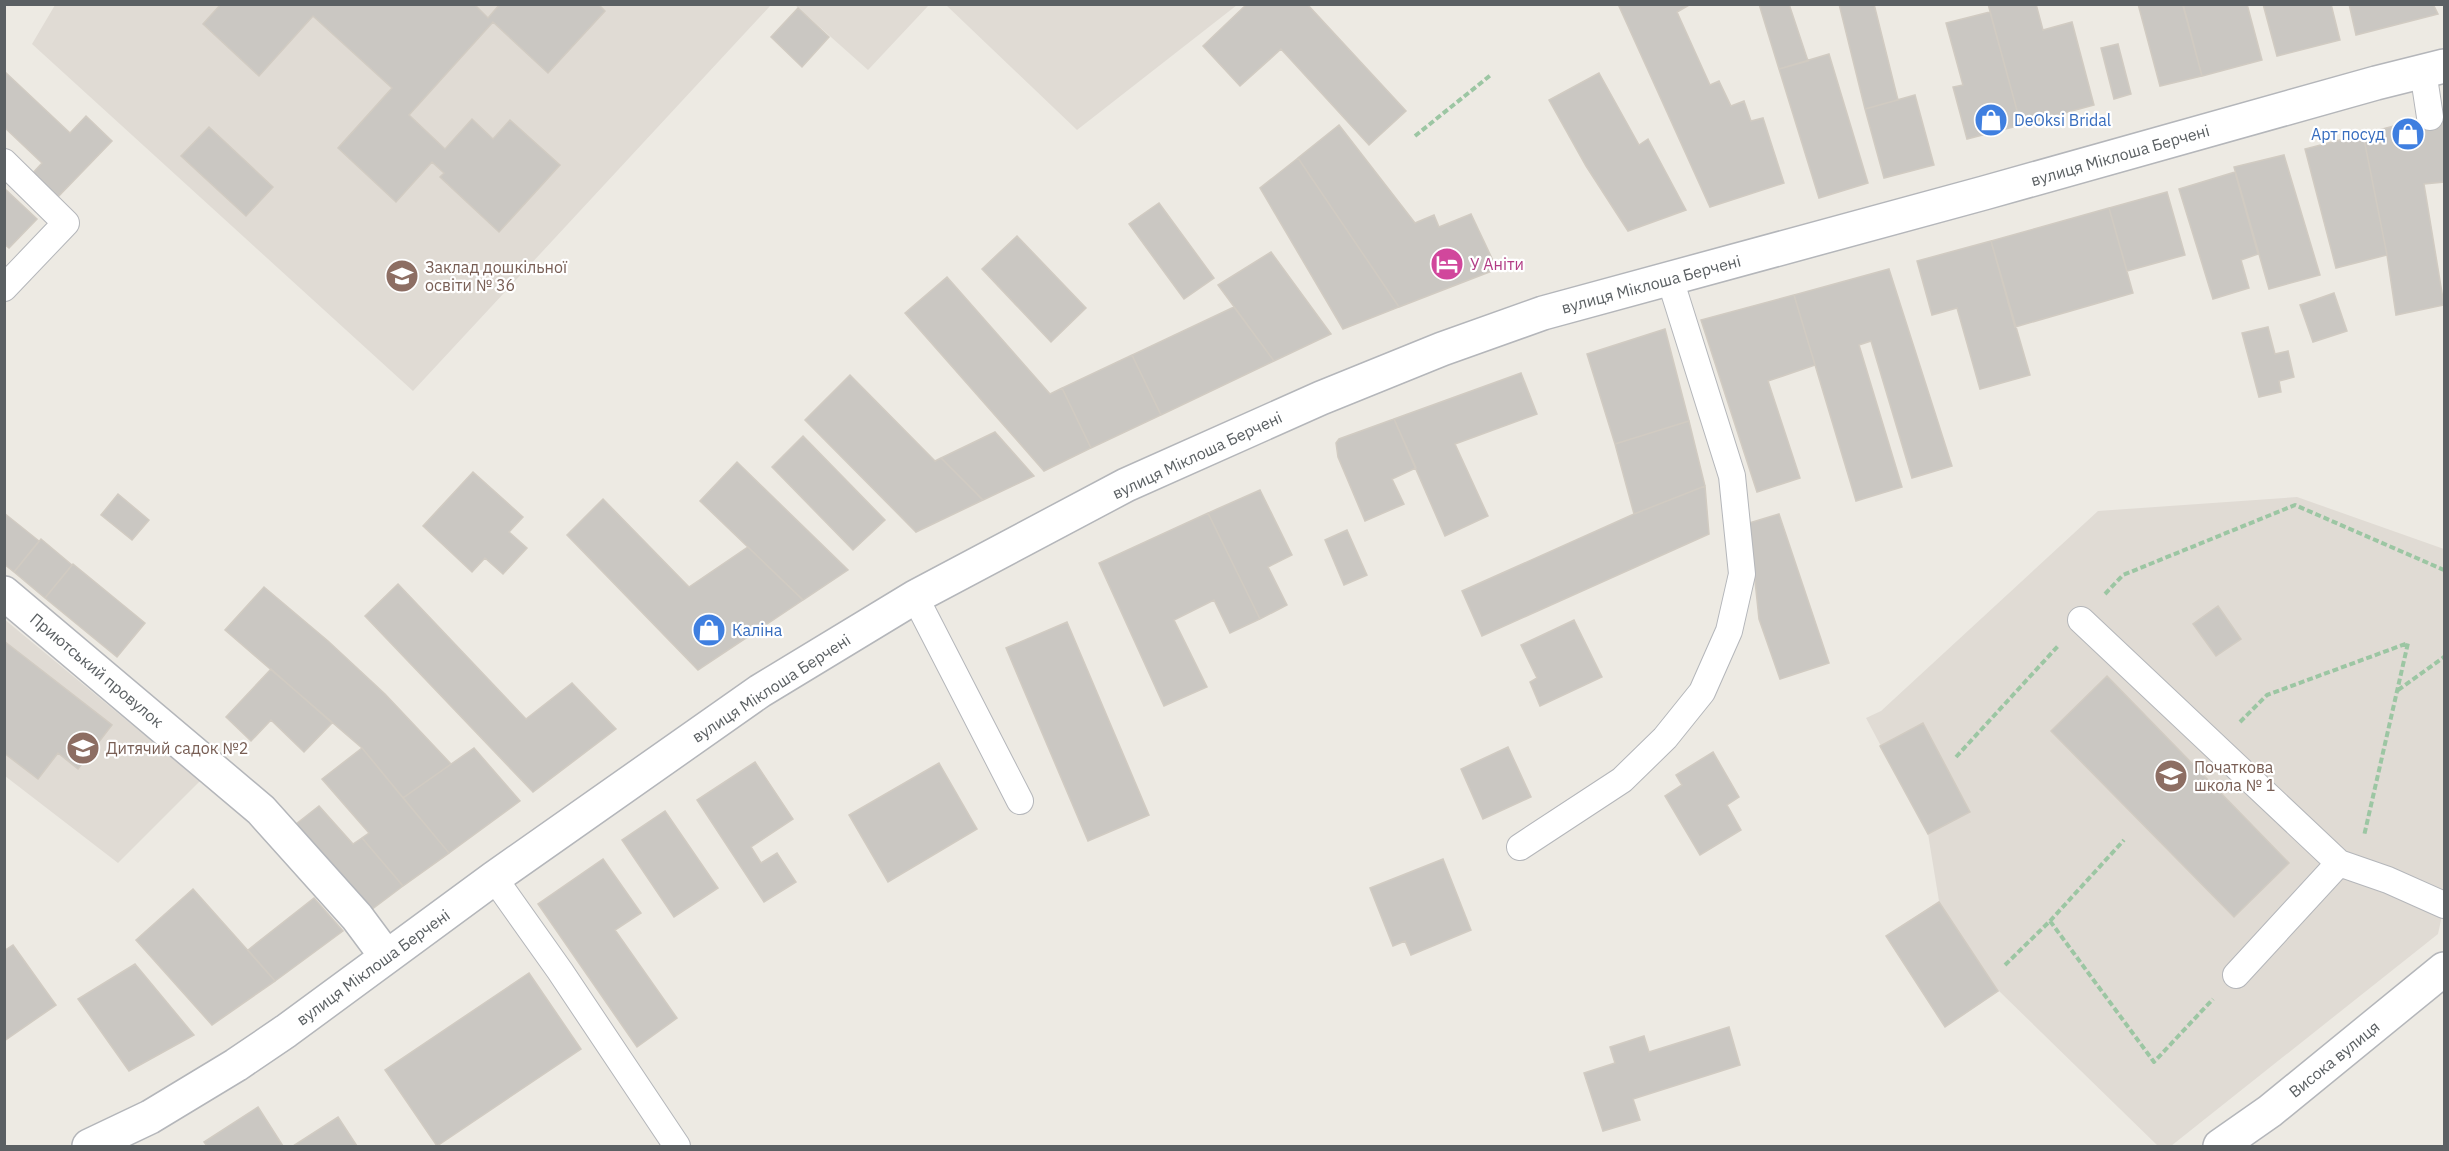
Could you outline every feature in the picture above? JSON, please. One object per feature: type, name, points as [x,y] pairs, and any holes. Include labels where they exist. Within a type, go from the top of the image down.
[{"type":"street","name":"вулиця Міклоша Берчені","points":[[89,1146],[150,1117],[236,1065],[494,878],[759,691],[915,597],[1126,485],[1321,398],[1442,349],[1543,313],[2434,69]]},
{"type":"street","name":"Приютський провулок","points":[[4,593],[261,810],[357,917],[386,956]]},
{"type":"street","name":"Висока вулиця","points":[[2220,1146],[2270,1111],[2445,969]]},
{"type":"lane","points":[[2430,117],[2434,69]]},
{"type":"lane","points":[[4,162],[66,223],[4,288]]},
{"type":"lane","points":[[1520,847],[1622,780],[1665,738],[1702,692],[1729,631],[1742,574],[1732,476],[1670,279]]},
{"type":"lane","points":[[915,597],[1020,801]]},
{"type":"lane","points":[[2081,620],[2339,863],[2388,880],[2445,905]]},
{"type":"lane","points":[[2236,975],[2339,863]]},
{"type":"lane","points":[[494,878],[554,962],[676,1146]]},
{"type":"path","points":[[1415,136],[1492,74]]},
{"type":"path","points":[[1956,757],[2123,575],[2295,505],[2445,570]]},
{"type":"path","points":[[2216,747],[2266,695],[2408,643],[2365,836],[2339,863]]},
{"type":"path","points":[[2398,690],[2445,657]]},
{"type":"path","points":[[2005,965],[2050,921],[2124,840]]},
{"type":"path","points":[[2050,921],[2154,1062],[2236,975]]},
{"type":"shaded area","name":"Заклад дошкільної освіти № 36","points":[[55,5],[771,5],[413,391],[32,44]]},
{"type":"shaded area","points":[[795,5],[929,5],[868,70]]},
{"type":"shaded area","points":[[946,5],[1237,5],[1077,130]]},
{"type":"shaded area","name":"Початкова школа № 1","points":[[2297,497],[2444,549],[2444,906],[2438,934],[2171,1146],[2158,1146],[1999,991],[1945,1027],[1886,936],[1939,901],[1928,834],[1866,718],[1881,711],[2098,511]]},
{"type":"shaded area","name":"Дитячий садок №2","points":[[4,619],[200,781],[118,863],[5,776]]},
{"type":"building","points":[[221,4],[474,4],[488,18],[500,4],[598,4],[605,11],[548,73],[493,22],[409,115],[445,149],[472,119],[493,139],[510,120],[560,165],[499,232],[440,177],[444,173],[432,162],[396,202],[338,148],[392,88],[313,16],[259,76],[203,24]]},
{"type":"building","points":[[1247,4],[1307,4],[1406,111],[1369,145],[1281,49],[1240,86],[1203,46]]},
{"type":"building","points":[[1618,4],[1691,4],[1677,12],[1710,85],[1719,81],[1731,106],[1744,101],[1751,121],[1763,118],[1784,183],[1710,207]]},
{"type":"building","points":[[1759,4],[1789,4],[1808,61],[1779,69]]},
{"type":"building","points":[[1839,4],[1874,4],[1898,100],[1865,109]]},
{"type":"building","points":[[1988,4],[2036,4],[2043,30],[2072,22],[2094,105],[2021,125]]},
{"type":"building","points":[[2138,4],[2183,4],[2202,76],[2160,86]]},
{"type":"building","points":[[2188,4],[2247,4],[2262,60],[2202,76],[2183,6]]},
{"type":"building","points":[[2263,4],[2331,4],[2340,40],[2277,56]]},
{"type":"building","points":[[2349,4],[2433,4],[2438,14],[2356,35]]},
{"type":"building","points":[[798,8],[829,37],[802,67],[771,37]]},
{"type":"building","points":[[1990,12],[2021,125],[1967,139],[1953,87],[1963,85],[1946,23]]},
{"type":"building","points":[[2118,44],[2131,94],[2114,99],[2101,48]]},
{"type":"building","points":[[1829,54],[1868,183],[1819,198],[1779,69]]},
{"type":"building","points":[[4,71],[70,133],[86,116],[112,141],[56,199],[31,175],[42,163],[4,127]]},
{"type":"building","points":[[1599,73],[1639,145],[1648,139],[1686,210],[1628,231],[1586,166],[1549,100]]},
{"type":"building","points":[[1915,95],[1934,165],[1884,178],[1865,109]]},
{"type":"building","points":[[2444,113],[2444,182],[2424,184],[2444,305],[2396,315],[2387,255],[2363,134]]},
{"type":"building","points":[[1339,125],[1415,223],[1434,215],[1439,227],[1471,214],[1497,269],[1399,307],[1298,158]]},
{"type":"building","points":[[209,127],[273,187],[246,216],[181,156]]},
{"type":"building","points":[[2363,134],[2387,255],[2336,268],[2305,149]]},
{"type":"building","points":[[2284,155],[2320,275],[2269,289],[2234,167]]},
{"type":"building","points":[[1298,158],[1399,307],[1343,329],[1260,188]]},
{"type":"building","points":[[2235,172],[2258,254],[2241,260],[2249,288],[2213,299],[2179,189]]},
{"type":"building","points":[[4,188],[37,219],[9,248],[4,244]]},
{"type":"building","points":[[2167,192],[2185,255],[2127,271],[2109,208]]},
{"type":"building","points":[[1159,203],[1214,278],[1184,299],[1129,224]]},
{"type":"building","points":[[2109,208],[2133,293],[2015,327],[1991,241]]},
{"type":"building","points":[[1017,236],[1086,308],[1051,342],[982,269]]},
{"type":"building","points":[[1991,241],[2030,375],[1980,389],[1957,308],[1932,315],[1917,261]]},
{"type":"building","points":[[1271,252],[1331,334],[1274,361],[1218,285]]},
{"type":"building","points":[[1889,269],[1952,466],[1912,478],[1871,341],[1859,345],[1902,487],[1856,501],[1794,295]]},
{"type":"building","points":[[947,277],[1050,394],[1062,388],[1091,448],[1044,471],[905,313]]},
{"type":"building","points":[[2334,293],[2347,331],[2313,342],[2300,305]]},
{"type":"building","points":[[1794,295],[1815,365],[1768,381],[1800,478],[1757,492],[1701,320]]},
{"type":"building","points":[[1234,307],[1274,361],[1161,415],[1132,355]]},
{"type":"building","points":[[2268,327],[2275,354],[2288,351],[2294,377],[2279,381],[2281,392],[2259,397],[2242,333]]},
{"type":"building","points":[[1665,329],[1689,421],[1615,444],[1587,354]]},
{"type":"building","points":[[1132,355],[1161,415],[1091,448],[1062,388]]},
{"type":"building","points":[[1521,373],[1537,414],[1455,444],[1488,516],[1445,536],[1394,419]]},
{"type":"building","points":[[850,375],[935,461],[941,458],[983,500],[916,532],[805,420]]},
{"type":"building","points":[[1394,419],[1416,468],[1392,479],[1404,504],[1365,521],[1338,457],[1336,443],[1339,439]]},
{"type":"building","points":[[1689,421],[1705,486],[1634,514],[1615,444]]},
{"type":"building","points":[[995,432],[1034,476],[983,500],[941,458]]},
{"type":"building","points":[[803,436],[885,520],[853,550],[772,467]]},
{"type":"building","points":[[737,462],[848,570],[803,600],[700,501]]},
{"type":"building","points":[[473,472],[523,517],[509,532],[527,548],[503,574],[485,558],[472,572],[423,526]]},
{"type":"building","points":[[1705,486],[1709,534],[1482,636],[1462,591],[1634,514]]},
{"type":"building","points":[[1260,490],[1292,555],[1268,567],[1287,605],[1260,619],[1208,513]]},
{"type":"building","points":[[118,494],[149,520],[132,540],[101,515]]},
{"type":"building","points":[[603,499],[689,587],[748,547],[803,600],[698,670],[567,535]]},
{"type":"building","points":[[4,513],[39,541],[14,572],[4,564]]},
{"type":"building","points":[[1208,513],[1260,619],[1230,633],[1214,600],[1174,620],[1207,687],[1164,706],[1099,563]]},
{"type":"building","points":[[1779,514],[1829,663],[1780,679],[1759,619],[1749,523]]},
{"type":"building","points":[[1347,530],[1367,575],[1344,585],[1325,540]]},
{"type":"building","points":[[41,539],[72,565],[45,598],[14,572]]},
{"type":"building","points":[[73,564],[145,623],[117,657],[45,598]]},
{"type":"building","points":[[398,584],[526,719],[572,683],[616,729],[533,792],[365,616]]},
{"type":"building","points":[[264,587],[328,641],[385,694],[451,764],[403,798],[362,748],[225,630]]},
{"type":"building","points":[[2218,606],[2241,639],[2216,656],[2193,624]]},
{"type":"building","points":[[1574,620],[1602,677],[1540,706],[1530,682],[1537,678],[1521,645]]},
{"type":"building","points":[[1067,622],[1149,815],[1088,841],[1006,648]]},
{"type":"building","points":[[4,641],[112,725],[78,769],[58,753],[38,779],[4,753]]},
{"type":"building","points":[[271,669],[332,723],[304,752],[271,720],[251,741],[226,717]]},
{"type":"building","points":[[2107,676],[2289,863],[2234,917],[2051,731]]},
{"type":"building","points":[[1923,723],[1970,812],[1928,834],[1880,746]]},
{"type":"building","points":[[1508,747],[1531,797],[1483,819],[1461,769]]},
{"type":"building","points":[[362,748],[449,853],[403,886],[362,838],[369,833],[322,779]]},
{"type":"building","points":[[474,748],[520,801],[449,853],[403,798]]},
{"type":"building","points":[[1713,752],[1739,797],[1727,805],[1741,830],[1700,855],[1665,796],[1682,785],[1676,775]]},
{"type":"building","points":[[755,762],[793,819],[751,847],[761,863],[777,853],[796,882],[764,902],[697,800]]},
{"type":"building","points":[[939,763],[977,829],[888,882],[849,815]]},
{"type":"building","points":[[319,806],[353,844],[362,838],[403,886],[371,910],[296,824]]},
{"type":"building","points":[[665,811],[718,888],[674,917],[622,840]]},
{"type":"building","points":[[603,859],[641,913],[615,930],[677,1018],[637,1047],[538,904]]},
{"type":"building","points":[[1443,859],[1471,930],[1411,955],[1405,941],[1393,946],[1370,888]]},
{"type":"building","points":[[193,889],[275,981],[212,1025],[136,940]]},
{"type":"building","points":[[314,898],[343,931],[275,981],[248,950]]},
{"type":"building","points":[[1939,902],[1998,991],[1945,1027],[1886,936]]},
{"type":"building","points":[[13,945],[56,1005],[4,1041],[4,951]]},
{"type":"building","points":[[135,964],[194,1035],[129,1071],[78,999]]},
{"type":"building","points":[[529,973],[581,1049],[437,1146],[385,1070]]},
{"type":"building","points":[[1729,1027],[1740,1065],[1633,1099],[1640,1120],[1603,1131],[1584,1073],[1615,1063],[1610,1047],[1644,1036],[1649,1052]]},
{"type":"building","points":[[258,1107],[283,1146],[207,1146],[204,1142]]},
{"type":"building","points":[[338,1117],[357,1146],[293,1146]]},
{"type":"place","name":"DeOksi Bridal","points":[[1991,120]]},
{"type":"place","name":"Арт посуд","points":[[2408,134]]},
{"type":"place","name":"У Аніти","points":[[1447,264]]},
{"type":"place","name":"Заклад дошкільної освіти № 36","points":[[402,276]]},
{"type":"place","name":"Калiна","points":[[709,630]]},
{"type":"place","name":"Дитячий садок №2","points":[[83,748]]},
{"type":"place","name":"Початкова школа № 1","points":[[2171,776]]}]
